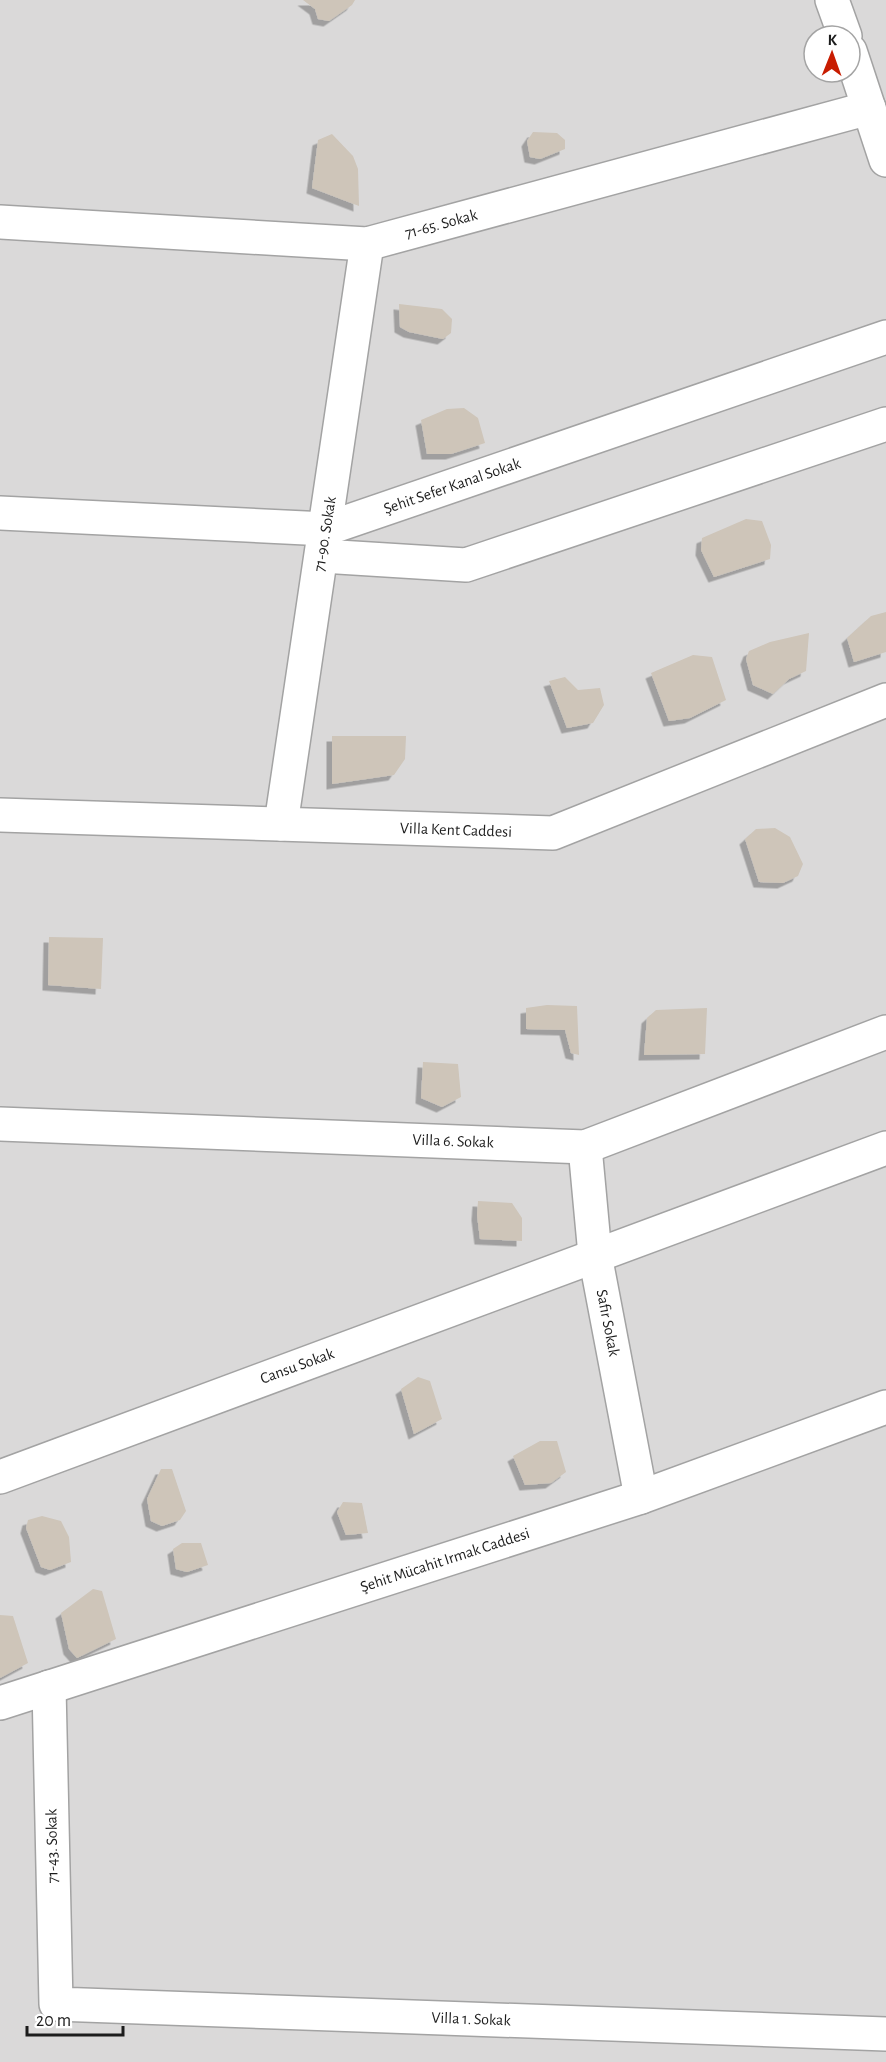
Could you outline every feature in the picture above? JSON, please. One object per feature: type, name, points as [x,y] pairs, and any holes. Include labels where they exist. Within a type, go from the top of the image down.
[{"type":"street","points":[[832,0],[841,24]]},
{"type":"street","points":[[861,84],[886,160]]},
{"type":"street","name":"71-65. Sokak","points":[[0,222],[367,244],[869,108]]},
{"type":"street","name":"71-90. Sokak","points":[[281,824],[367,244]]},
{"type":"street","name":"Şehit Sefer Kanal Sokak","points":[[324,543],[886,337]]},
{"type":"street","name":"Şehit Sefer Kanal Sokak","points":[[0,513],[324,543],[466,565],[886,424]]},
{"type":"street","name":"Villa Kent Caddesi","points":[[0,815],[553,833],[886,700]]},
{"type":"street","name":"Villa 6. Sokak","points":[[0,1124],[585,1146],[886,1032]]},
{"type":"street","name":"Safir Sokak","points":[[585,1146],[594,1255],[641,1497]]},
{"type":"street","points":[[594,1255],[886,1148]]},
{"type":"street","name":"Cansu Sokak","points":[[0,1477],[594,1255]]},
{"type":"street","name":"Şehit Mücahit Irmak Caddesi","points":[[0,1703],[641,1497],[886,1407]]},
{"type":"street","name":"71-43. Sokak","points":[[49,1687],[56,2004]]},
{"type":"street","name":"Villa 1. Sokak","points":[[56,2004],[886,2034]]},
{"type":"shaded area","points":[[0,0],[886,0],[886,2062],[0,2062]]},
{"type":"building","points":[[303,0],[355,0],[352,5],[329,21],[318,19],[315,9]]},
{"type":"building","points":[[533,132],[557,133],[565,140],[565,149],[540,159],[530,157],[527,141]]},
{"type":"building","points":[[332,134],[353,156],[358,169],[359,206],[312,188],[318,140]]},
{"type":"building","points":[[399,304],[442,309],[452,319],[451,333],[443,339],[409,332],[400,327]]},
{"type":"building","points":[[464,408],[478,418],[485,443],[451,454],[427,454],[421,420],[447,409]]},
{"type":"building","points":[[746,519],[762,521],[771,545],[770,559],[714,577],[701,550],[702,538]]},
{"type":"building","points":[[886,612],[886,652],[854,662],[847,638],[871,616]]},
{"type":"building","points":[[809,633],[806,671],[789,679],[773,694],[753,685],[746,659],[749,651],[770,642]]},
{"type":"building","points":[[693,655],[712,657],[726,700],[690,718],[669,721],[651,673]]},
{"type":"building","points":[[565,677],[578,690],[600,688],[604,705],[593,723],[567,728],[549,681]]},
{"type":"building","points":[[332,736],[406,736],[405,759],[394,775],[332,784]]},
{"type":"building","points":[[775,828],[790,837],[803,864],[798,876],[783,883],[759,882],[745,839],[756,829]]},
{"type":"building","points":[[49,937],[103,938],[101,989],[48,985]]},
{"type":"building","points":[[547,1005],[577,1006],[579,1055],[571,1053],[565,1030],[526,1029],[526,1008]]},
{"type":"building","points":[[707,1008],[705,1054],[644,1055],[647,1018],[656,1010]]},
{"type":"building","points":[[423,1062],[458,1064],[461,1097],[442,1107],[421,1098]]},
{"type":"building","points":[[478,1201],[512,1203],[522,1218],[522,1241],[480,1239]]},
{"type":"building","points":[[418,1377],[430,1381],[442,1419],[414,1434],[401,1389]]},
{"type":"building","points":[[540,1441],[557,1441],[566,1472],[551,1483],[525,1485],[513,1456]]},
{"type":"building","points":[[161,1469],[172,1469],[186,1511],[180,1520],[162,1526],[151,1521],[147,1499]]},
{"type":"building","points":[[343,1502],[362,1503],[368,1533],[346,1535],[337,1512]]},
{"type":"building","points":[[42,1516],[61,1521],[69,1537],[71,1562],[50,1570],[41,1567],[26,1528],[28,1520]]},
{"type":"building","points":[[182,1543],[201,1543],[208,1565],[187,1572],[176,1569],[173,1549]]},
{"type":"building","points":[[93,1589],[102,1591],[116,1639],[77,1658],[69,1649],[61,1613]]},
{"type":"building","points":[[0,1615],[13,1616],[28,1663],[0,1678]]}]
